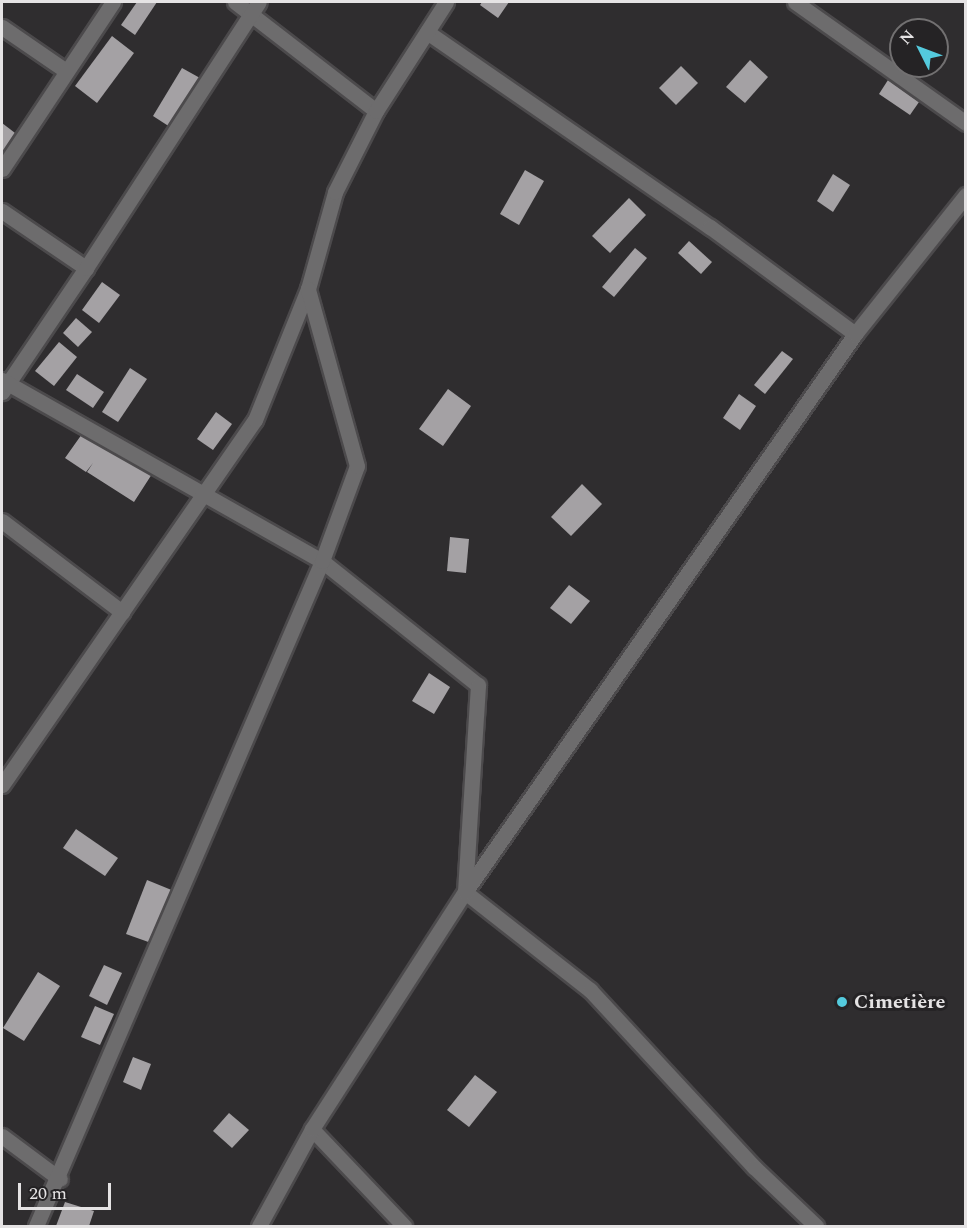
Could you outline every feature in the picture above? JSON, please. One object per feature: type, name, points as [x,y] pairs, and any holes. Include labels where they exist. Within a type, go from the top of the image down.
[{"type":"street","points":[[2,169],[113,2]]},
{"type":"street","points":[[235,2],[255,8],[376,111]]},
{"type":"street","points":[[2,785],[255,420],[308,289],[335,192],[376,111],[446,2]]},
{"type":"street","points":[[795,2],[966,123]]},
{"type":"street","points":[[255,8],[86,268],[3,385],[322,561],[478,685],[465,892]]},
{"type":"street","points":[[2,27],[66,72]]},
{"type":"street","points":[[427,32],[710,227],[855,334]]},
{"type":"street","points":[[259,1227],[312,1129],[465,892],[855,334],[966,195]]},
{"type":"street","points":[[2,211],[86,268]]},
{"type":"street","points":[[36,1227],[60,1179],[322,561],[357,466],[308,289]]},
{"type":"street","points":[[2,521],[122,612]]},
{"type":"street","points":[[465,892],[591,990],[754,1167],[816,1227]]},
{"type":"street","points":[[312,1129],[404,1227]]},
{"type":"street","points":[[2,1136],[60,1179]]},
{"type":"building","points":[[137,2],[157,2],[135,35],[121,25]]},
{"type":"building","points":[[482,2],[509,2],[498,18],[480,5]]},
{"type":"building","points":[[112,36],[134,53],[97,103],[75,86]]},
{"type":"building","points":[[750,60],[768,77],[745,103],[726,87]]},
{"type":"building","points":[[681,66],[698,83],[676,105],[659,88]]},
{"type":"building","points":[[182,68],[200,78],[170,127],[153,116]]},
{"type":"building","points":[[888,80],[919,102],[910,115],[879,94]]},
{"type":"building","points":[[2,123],[19,136],[2,160]]},
{"type":"building","points":[[525,170],[544,181],[519,225],[500,214]]},
{"type":"building","points":[[833,174],[850,185],[833,212],[817,201]]},
{"type":"building","points":[[629,198],[646,215],[610,253],[592,236]]},
{"type":"building","points":[[689,241],[712,262],[701,274],[678,253]]},
{"type":"building","points":[[635,248],[647,258],[614,297],[602,287]]},
{"type":"building","points":[[102,282],[120,295],[99,323],[82,310]]},
{"type":"building","points":[[76,318],[92,332],[78,347],[63,333]]},
{"type":"building","points":[[59,342],[77,357],[54,386],[35,371]]},
{"type":"building","points":[[782,351],[793,359],[765,394],[754,385]]},
{"type":"building","points":[[130,368],[147,379],[118,422],[102,412]]},
{"type":"building","points":[[77,374],[104,392],[93,408],[66,390]]},
{"type":"building","points":[[448,389],[471,406],[443,446],[419,429]]},
{"type":"building","points":[[739,394],[756,406],[740,430],[723,418]]},
{"type":"building","points":[[216,412],[232,424],[213,450],[197,439]]},
{"type":"building","points":[[82,434],[152,474],[134,502],[87,472],[93,463],[86,472],[65,458]]},
{"type":"building","points":[[582,484],[602,504],[571,536],[551,517]]},
{"type":"building","points":[[450,537],[469,539],[466,573],[447,571]]},
{"type":"building","points":[[569,585],[590,601],[571,624],[550,608]]},
{"type":"building","points":[[429,673],[450,687],[434,714],[412,701]]},
{"type":"building","points":[[76,829],[118,858],[105,876],[63,848]]},
{"type":"building","points":[[147,880],[174,891],[154,944],[126,934]]},
{"type":"building","points":[[104,965],[122,973],[107,1005],[89,996]]},
{"type":"building","points":[[38,972],[60,986],[24,1041],[3,1028]]},
{"type":"building","points":[[95,1006],[114,1014],[100,1045],[81,1037]]},
{"type":"building","points":[[133,1057],[151,1064],[141,1090],[123,1082]]},
{"type":"building","points":[[475,1075],[497,1092],[469,1127],[447,1110]]},
{"type":"building","points":[[229,1113],[249,1130],[232,1148],[213,1131]]},
{"type":"building","points":[[65,1202],[94,1211],[89,1226],[56,1226]]},
{"type":"place","name":"Cimetière","points":[[842,1002]]}]
